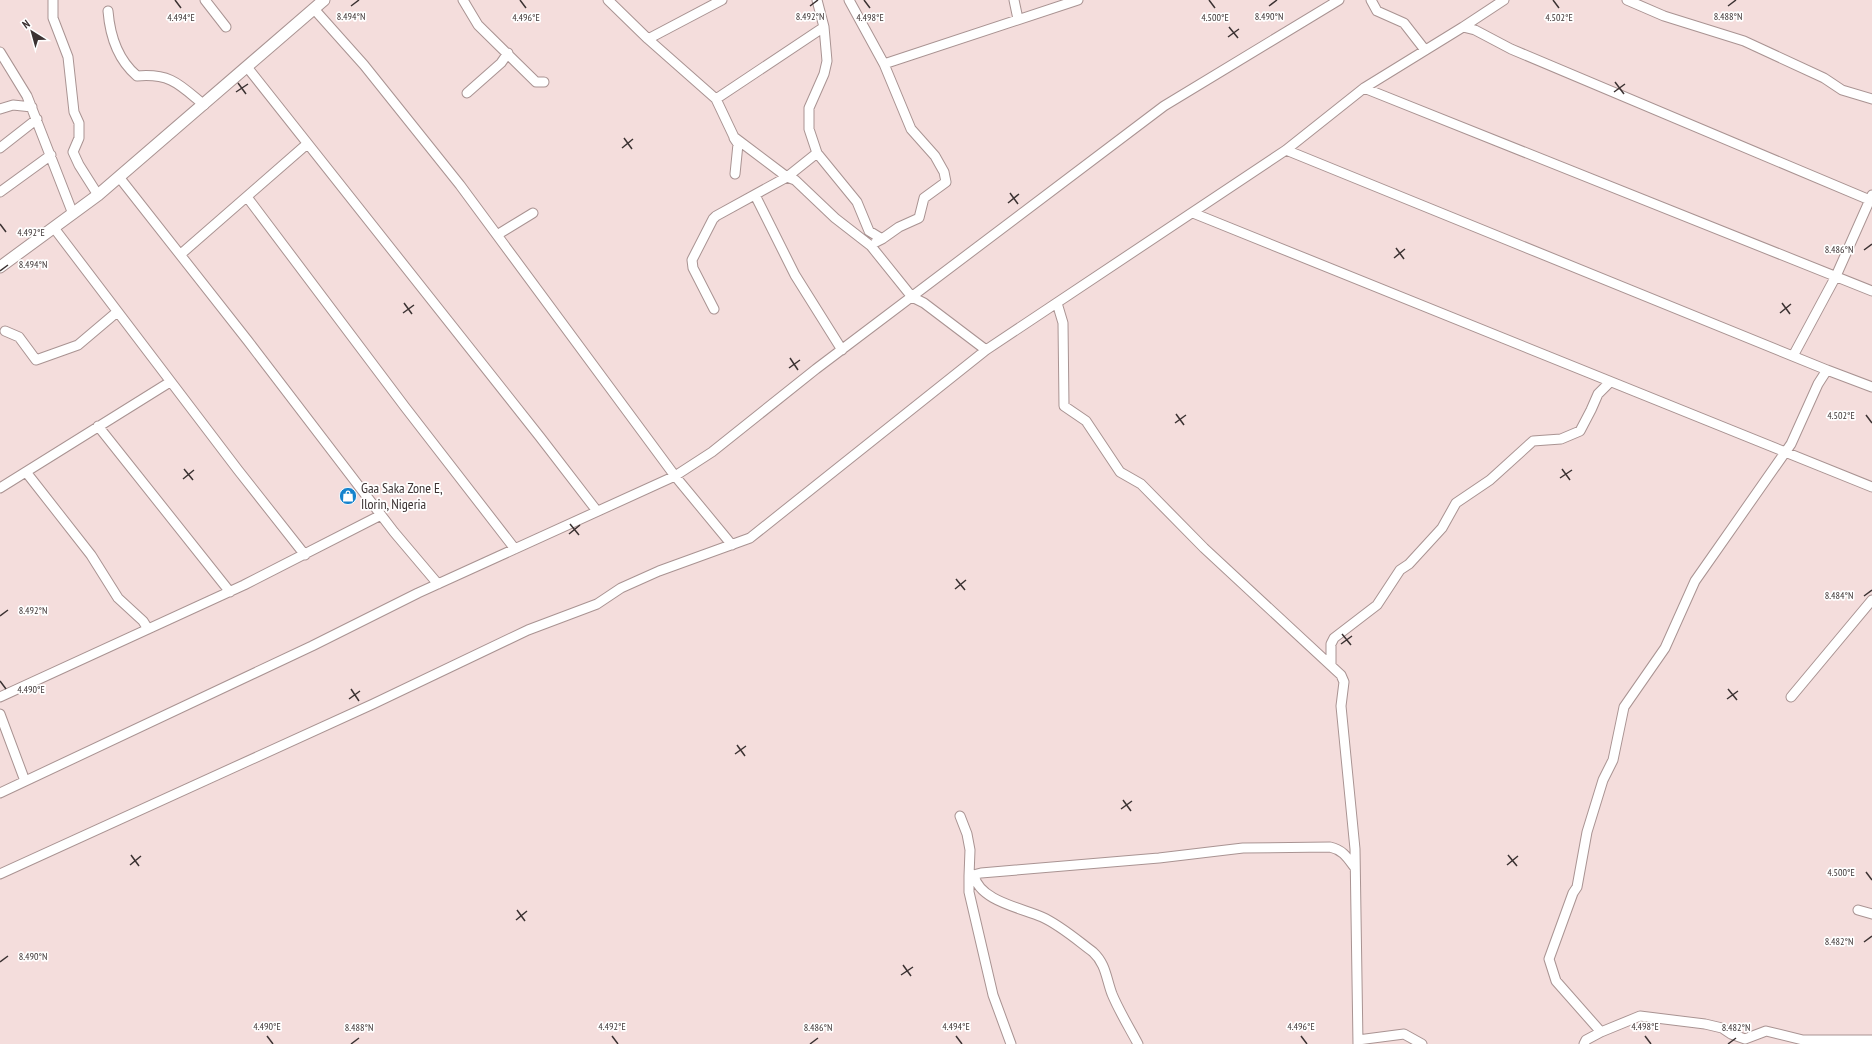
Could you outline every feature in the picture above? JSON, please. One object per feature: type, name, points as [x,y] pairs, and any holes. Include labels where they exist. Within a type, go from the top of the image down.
[{"type":"street","points":[[53,0],[53,18],[68,57],[74,112],[79,122],[79,138],[73,152],[79,165],[98,195]]},
{"type":"street","points":[[205,0],[226,27]]},
{"type":"street","points":[[0,267],[98,195],[324,0]]},
{"type":"street","points":[[463,0],[478,25],[508,53],[529,77],[536,82],[544,82]]},
{"type":"street","points":[[608,0],[648,39],[716,99],[738,144],[735,174]]},
{"type":"street","points":[[648,39],[722,0]]},
{"type":"street","points":[[850,0],[884,64],[911,128],[935,156],[944,172],[946,182],[924,198],[919,218],[899,227],[871,246]]},
{"type":"street","points":[[1014,0],[1018,19]]},
{"type":"street","points":[[884,64],[1078,0]]},
{"type":"street","points":[[0,793],[312,646],[438,584],[675,476],[712,452],[842,350],[1164,106],[1339,0]]},
{"type":"street","points":[[1372,0],[1377,11],[1404,23],[1425,50]]},
{"type":"street","points":[[0,874],[373,704],[528,630],[597,604],[621,588],[659,571],[750,538],[986,350],[1286,150],[1364,88],[1504,0]]},
{"type":"street","points":[[1627,0],[1664,16],[1744,41],[1824,78],[1846,92],[1872,99]]},
{"type":"street","points":[[820,1],[827,52],[826,67],[809,108],[809,128],[817,153],[857,202],[869,231],[882,239]]},
{"type":"street","points":[[314,9],[364,65],[410,122],[497,235],[675,476],[732,545]]},
{"type":"street","points":[[108,11],[113,42],[119,54],[137,76],[155,75],[165,77],[181,85],[204,105]]},
{"type":"street","points":[[716,99],[824,27]]},
{"type":"street","points":[[1463,27],[1475,30],[1512,49],[1871,199],[1836,276],[1793,356]]},
{"type":"street","points":[[0,52],[27,96],[32,107],[73,214]]},
{"type":"street","points":[[467,93],[501,63],[508,53]]},
{"type":"street","points":[[247,68],[536,431],[597,511]]},
{"type":"street","points":[[1364,88],[1872,291]]},
{"type":"street","points":[[0,109],[13,104],[32,107]]},
{"type":"street","points":[[0,148],[37,119]]},
{"type":"street","points":[[734,137],[787,177],[795,180],[835,218],[871,246],[912,297],[924,303],[986,350]]},
{"type":"street","points":[[181,254],[307,144]]},
{"type":"street","points":[[1286,150],[1872,387]]},
{"type":"street","points":[[714,309],[693,268],[692,260],[716,216],[787,177],[817,153]]},
{"type":"street","points":[[0,192],[51,155]]},
{"type":"street","points":[[119,177],[181,254],[381,515],[438,584]]},
{"type":"street","points":[[755,195],[795,275],[842,350]]},
{"type":"street","points":[[247,197],[405,407],[515,549]]},
{"type":"street","points":[[497,235],[533,213]]},
{"type":"street","points":[[1193,213],[1872,487]]},
{"type":"street","points":[[54,228],[170,382],[305,555]]},
{"type":"street","points":[[1057,303],[1064,323],[1064,406],[1086,421],[1120,472],[1141,484],[1204,548],[1341,675],[1344,682],[1340,706],[1355,868],[1358,1042],[1404,1034],[1422,1044]]},
{"type":"street","points":[[5,331],[19,337],[36,360],[78,345],[117,312]]},
{"type":"street","points":[[1601,1032],[1556,981],[1549,959],[1573,893],[1577,887],[1587,832],[1603,780],[1612,760],[1624,707],[1665,648],[1695,581],[1791,444],[1818,384],[1827,370]]},
{"type":"street","points":[[0,488],[170,382]]},
{"type":"street","points":[[1331,665],[1331,644],[1334,638],[1377,605],[1400,570],[1409,564],[1442,528],[1456,503],[1490,480],[1533,441],[1561,439],[1580,431],[1592,410],[1598,394],[1610,382]]},
{"type":"street","points":[[98,426],[230,592]]},
{"type":"street","points":[[26,472],[91,555],[118,598],[143,621],[148,629]]},
{"type":"street","points":[[0,697],[230,592],[381,515]]},
{"type":"street","points":[[1791,697],[1872,600]]},
{"type":"street","points":[[0,714],[25,781]]},
{"type":"street","points":[[960,816],[967,834],[970,850],[971,875],[969,892],[993,995],[1011,1044]]},
{"type":"street","points":[[971,875],[1243,848],[1330,847],[1339,849],[1344,853],[1355,868]]},
{"type":"street","points":[[971,875],[978,886],[989,895],[1005,904],[1043,918],[1100,958],[1113,994],[1138,1044]]},
{"type":"street","points":[[1858,910],[1872,914]]},
{"type":"street","points":[[1584,1044],[1586,1040],[1601,1032],[1640,1016],[1705,1024],[1722,1028],[1731,1034],[1745,1039],[1766,1031],[1803,1040],[1872,1040]]},
{"type":"place","name":"Gaa Saka Zone E, Ilorin, Nigeria","points":[[348,496]]}]
